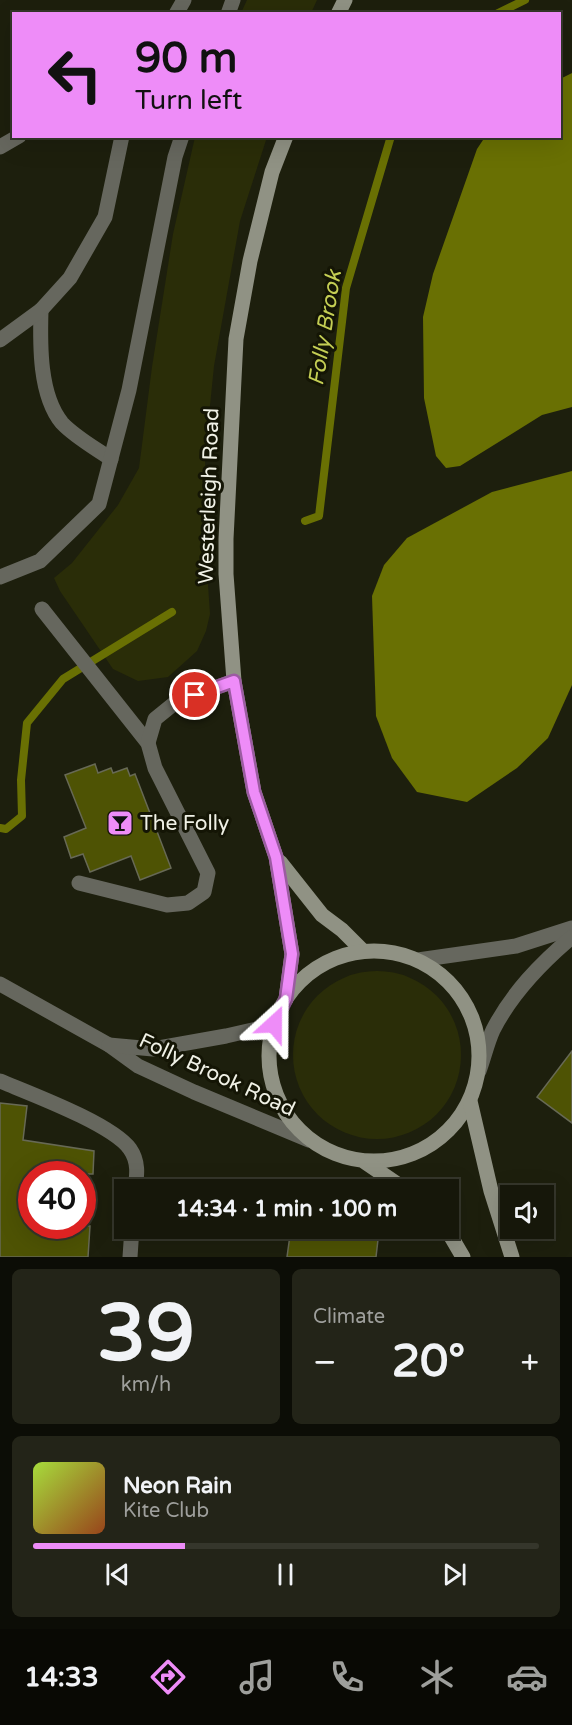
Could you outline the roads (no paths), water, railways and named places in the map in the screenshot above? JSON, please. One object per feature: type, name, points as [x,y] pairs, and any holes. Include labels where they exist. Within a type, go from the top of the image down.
[{"type":"street","points":[[0,147],[15,138]]},
{"type":"street","points":[[0,340],[41,310],[70,279],[105,217],[122,138]]},
{"type":"street","points":[[0,577],[40,561],[99,504],[129,390],[170,178],[181,138]]},
{"type":"street","name":"Westerleigh Road","points":[[285,138],[272,172],[250,261],[236,339],[226,574],[234,681],[254,792],[276,857],[292,954],[286,999]]},
{"type":"street","points":[[41,310],[40,344],[43,369],[56,415],[73,432],[111,459]]},
{"type":"street","points":[[42,609],[148,744],[155,768],[208,873],[204,892],[188,903],[167,906],[79,883]]},
{"type":"street","points":[[148,744],[155,719],[176,702],[234,681]]},
{"type":"street","name":"Westerleigh Road","points":[[276,857],[322,915],[342,930],[363,951]]},
{"type":"street","points":[[418,960],[516,946],[572,928]]},
{"type":"street","points":[[479,1071],[480,1044],[473,1017],[460,993],[441,974],[418,960],[391,952],[363,951],[333,959],[306,975],[286,999],[274,1024],[269,1050],[270,1075],[278,1100],[291,1122],[309,1140],[336,1155],[365,1162],[397,1160],[427,1148],[452,1128],[470,1101],[493,1032],[518,991],[546,960],[572,937]]},
{"type":"street","name":"Folly Brook Road","points":[[0,984],[109,1045],[138,1066],[309,1140]]},
{"type":"street","name":"Folly Brook Road","points":[[109,1045],[153,1049],[226,1036],[274,1024]]},
{"type":"street","points":[[0,1081],[83,1117],[114,1135],[130,1149],[137,1166],[136,1179]]},
{"type":"street","points":[[470,1101],[491,1191],[512,1257]]},
{"type":"street","points":[[365,1162],[390,1179]]},
{"type":"street","points":[[130,1257],[131,1239]]},
{"type":"street","points":[[452,1239],[463,1257]]},
{"type":"waterway","name":"Folly Brook","points":[[500,12],[525,0]]},
{"type":"waterway","name":"Folly Brook","points":[[305,521],[319,516],[346,288],[390,138]]},
{"type":"waterway","name":"Folly Brook","points":[[0,828],[6,829],[22,816],[21,780],[27,723],[63,679],[172,612]]},
{"type":"place","name":"The Folly","points":[[120,823]]}]
